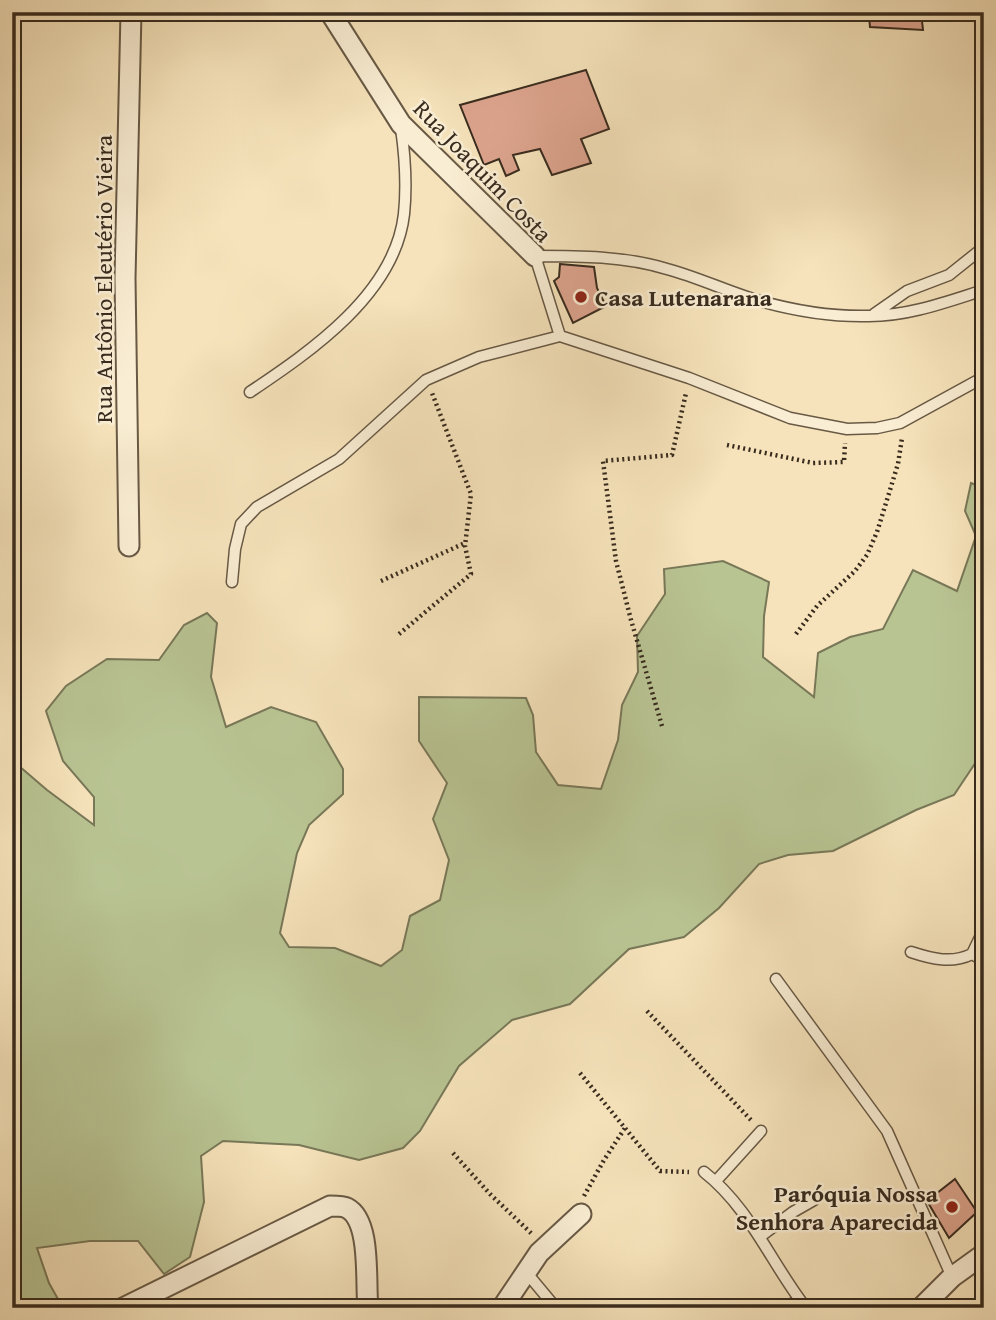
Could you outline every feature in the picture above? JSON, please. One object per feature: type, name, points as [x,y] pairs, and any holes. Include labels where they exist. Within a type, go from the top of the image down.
[{"type":"street","name":"Rua Antônio Eleutério Vieira","points":[[129,546],[125,278],[131,12]]},
{"type":"street","name":"Rua Joaquim Costa","points":[[330,12],[401,124],[535,256]]},
{"type":"street","points":[[123,1308],[330,1206],[347,1209],[360,1222],[366,1261],[368,1308]]},
{"type":"street","points":[[502,1308],[525,1272],[580,1214]]},
{"type":"street","points":[[921,1308],[953,1277],[984,1254]]},
{"type":"lane","points":[[250,392],[289,365],[342,322],[385,270],[404,214],[406,167],[401,124]]},
{"type":"lane","points":[[871,316],[906,291],[949,275],[984,247]]},
{"type":"lane","points":[[535,256],[598,256],[641,263],[800,310],[871,316],[923,310],[984,290]]},
{"type":"lane","name":"Rua Joaquim Costa","points":[[535,256],[560,336]]},
{"type":"lane","points":[[232,582],[241,524],[257,507],[339,459],[426,380],[479,357],[560,336],[689,378],[790,418],[846,429],[877,428],[900,423],[984,377]]},
{"type":"lane","points":[[911,952],[936,959],[959,961],[972,954],[984,929]]},
{"type":"lane","points":[[972,954],[984,961]]},
{"type":"lane","points":[[776,979],[887,1131],[953,1277]]},
{"type":"lane","points":[[716,1181],[761,1131]]},
{"type":"lane","points":[[704,1172],[716,1181],[761,1236],[803,1304],[783,1308]]},
{"type":"lane","points":[[761,1236],[814,1200]]},
{"type":"lane","points":[[525,1272],[556,1308]]},
{"type":"path","points":[[662,726],[616,561],[603,461],[671,455],[689,378]]},
{"type":"path","points":[[399,634],[471,574],[466,542],[471,494],[426,380]]},
{"type":"path","points":[[796,634],[817,606],[855,571],[867,555],[898,464],[902,444],[900,423]]},
{"type":"path","points":[[727,445],[813,463],[844,462]]},
{"type":"path","points":[[381,582],[466,542]]},
{"type":"path","points":[[647,1011],[761,1131]]},
{"type":"path","points":[[580,1073],[660,1171],[704,1172]]},
{"type":"path","points":[[580,1214],[587,1189],[625,1128]]},
{"type":"path","points":[[453,1153],[490,1194],[546,1247]]},
{"type":"green space","points":[[971,483],[984,488],[984,750],[954,795],[916,810],[833,851],[788,855],[759,864],[719,908],[684,937],[629,949],[570,1004],[512,1020],[459,1066],[420,1131],[403,1148],[359,1160],[299,1145],[223,1141],[201,1156],[204,1202],[190,1257],[164,1274],[138,1241],[90,1241],[37,1248],[49,1283],[63,1308],[17,1308],[12,1297],[12,760],[94,825],[94,797],[63,761],[46,711],[66,686],[107,659],[159,660],[184,625],[207,613],[217,623],[211,677],[226,727],[271,707],[316,722],[343,769],[343,794],[309,825],[297,853],[280,933],[289,947],[335,948],[381,966],[402,950],[410,916],[440,900],[449,860],[433,819],[447,783],[419,741],[419,697],[526,698],[533,715],[536,752],[558,785],[601,789],[618,740],[622,705],[638,672],[637,636],[665,594],[664,569],[723,561],[769,582],[764,616],[763,657],[814,697],[818,653],[850,637],[883,629],[913,570],[957,591],[976,536],[965,511]]},
{"type":"building","points":[[835,12],[921,12],[923,30],[870,27],[869,15]]},
{"type":"building","points":[[586,70],[609,129],[581,139],[591,163],[552,175],[540,149],[513,155],[519,170],[506,176],[499,159],[484,165],[460,105]]},
{"type":"building","name":"Casa Lutenarana","points":[[560,264],[594,267],[597,288],[606,306],[573,323],[554,281],[559,277]]},
{"type":"building","name":"Paróquia Nossa Senhora Aparecida","points":[[955,1179],[977,1212],[949,1238],[927,1201]]},
{"type":"place","name":"Casa Lutenarana","points":[[581,297]]},
{"type":"place","name":"Paróquia Nossa Senhora Aparecida","points":[[952,1207]]}]
